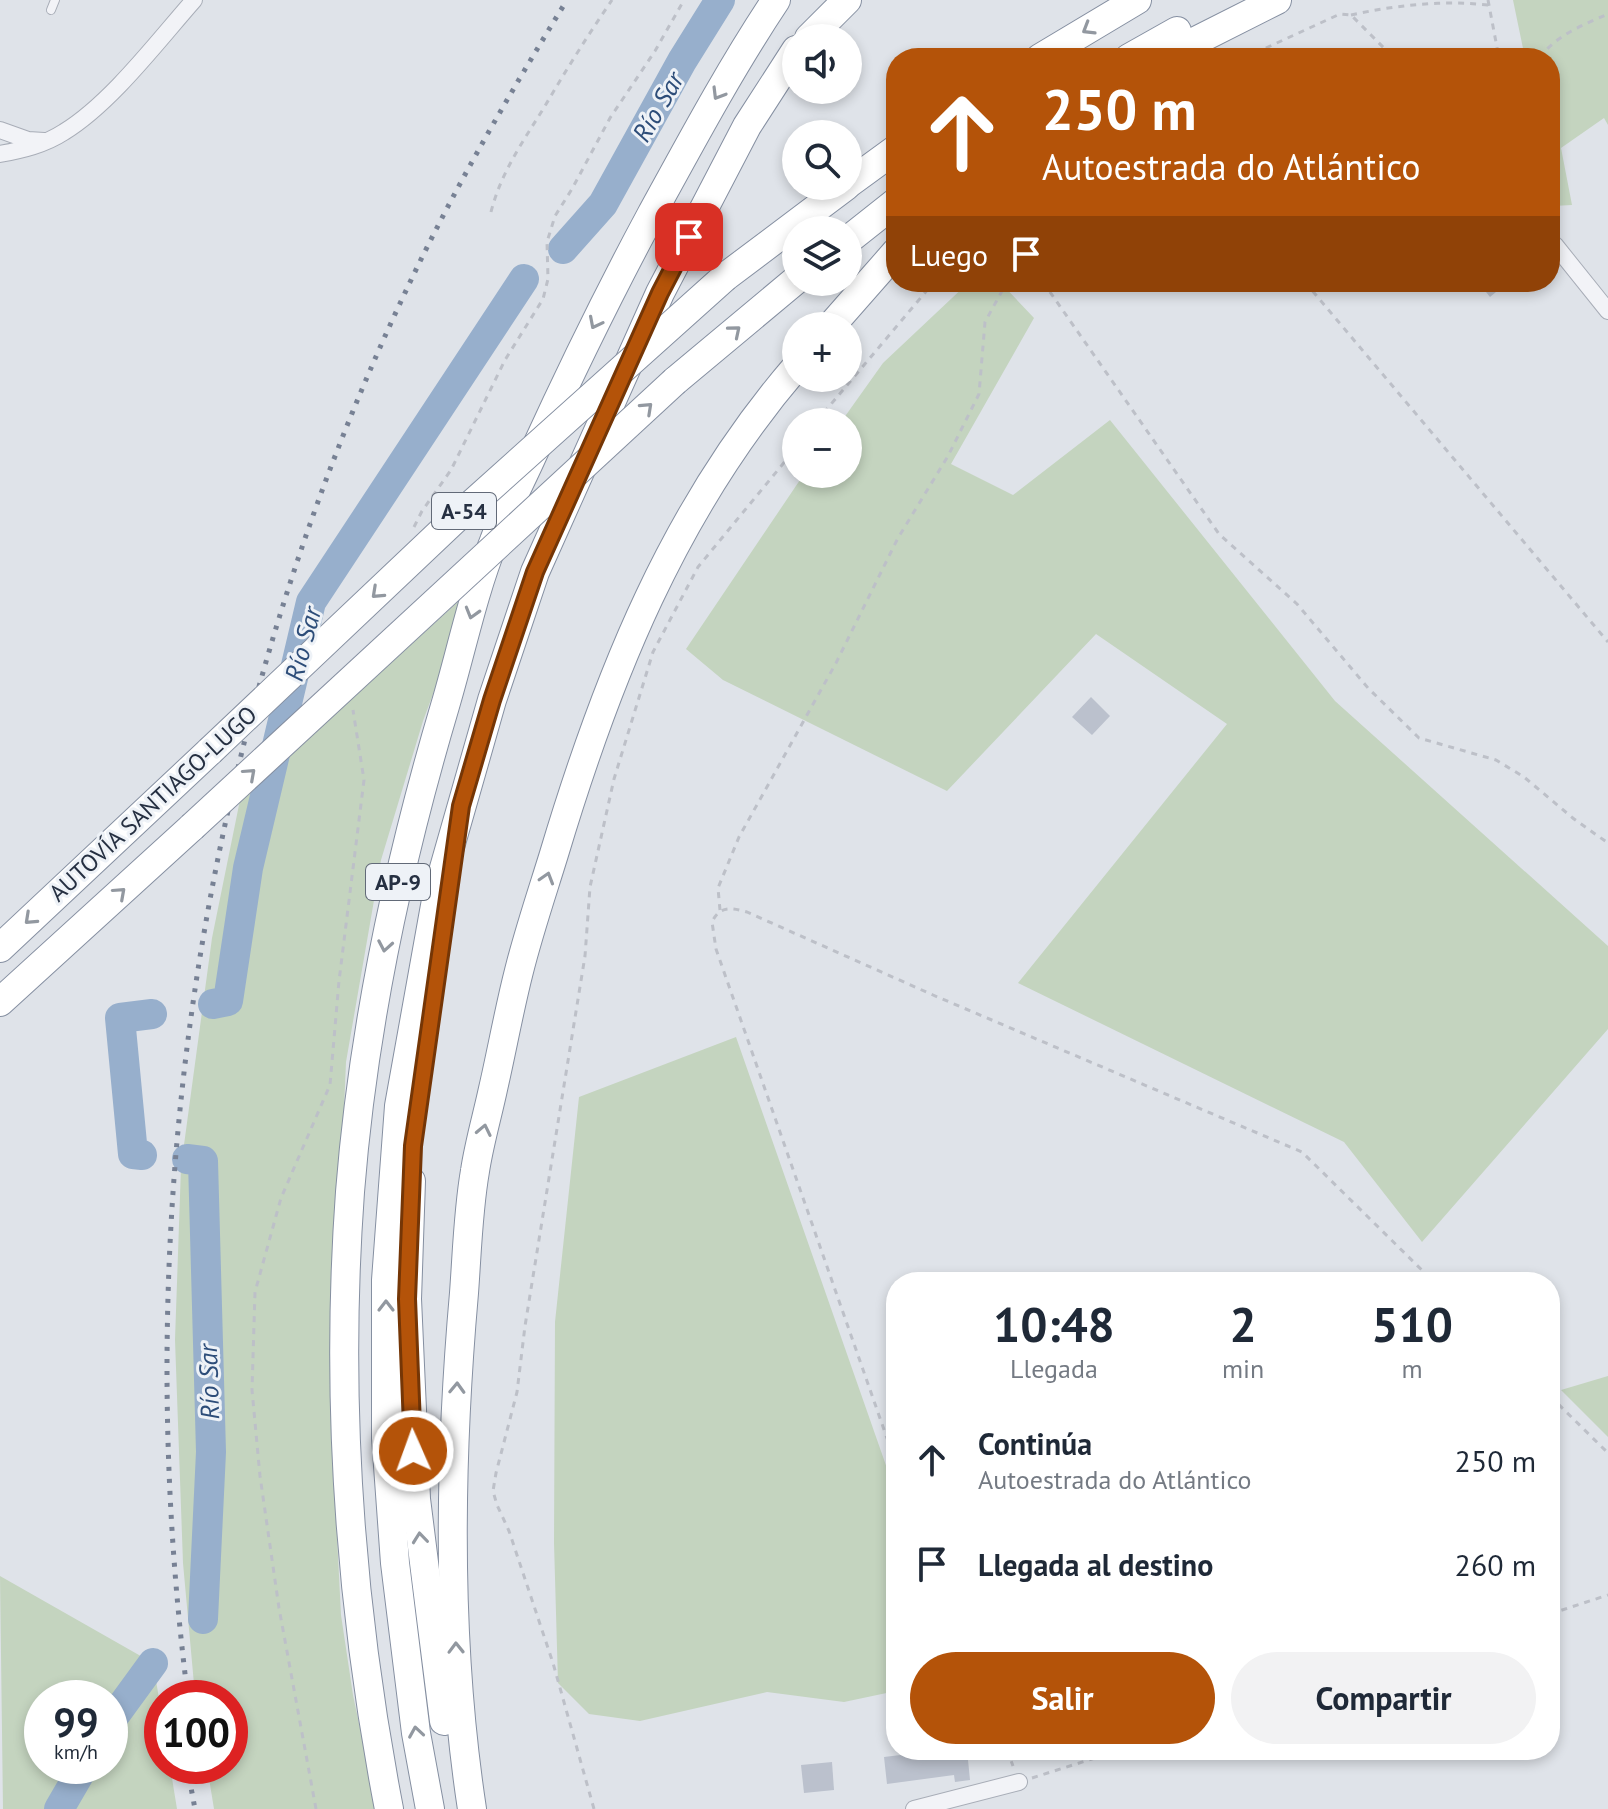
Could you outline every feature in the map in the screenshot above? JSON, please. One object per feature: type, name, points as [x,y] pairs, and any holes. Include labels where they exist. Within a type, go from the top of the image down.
[{"type":"highway","name":"AP-9","points":[[389,1809],[373,1727],[360,1623],[345,1413],[345,1302],[350,1190],[373,1011],[387,932],[422,783],[492,544],[569,375],[628,257],[762,13],[776,0]]},
{"type":"highway","name":"AP-9","points":[[813,24],[828,0]]},
{"type":"highway","points":[[822,24],[847,0]]},
{"type":"highway","points":[[1057,48],[1137,0]]},
{"type":"highway","points":[[1148,48],[1240,0]]},
{"type":"highway","points":[[1182,48],[1277,0]]},
{"type":"highway","name":"AP-9","points":[[430,1809],[416,1733],[395,1563],[386,1438],[386,1280],[399,1106],[438,889],[492,700],[535,572],[660,293],[747,126],[782,73]]},
{"type":"highway","name":"AUTOVÍA SANTIAGO-LUGO","points":[[862,174],[886,156]]},
{"type":"highway","name":"AUTOVÍA SANTIAGO-LUGO","points":[[0,948],[453,521],[725,277],[827,200]]},
{"type":"highway","points":[[862,229],[886,210]]},
{"type":"highway","points":[[843,312],[886,263]]},
{"type":"highway","name":"AUTOVÍA SANTIAGO-LUGO","points":[[0,1002],[675,381],[782,292]]},
{"type":"highway","points":[[472,1809],[463,1750],[457,1671],[453,1495],[459,1352],[475,1173],[520,968],[574,786],[619,660],[670,553],[710,483],[782,384]]},
{"type":"highway","points":[[457,827],[413,1146],[407,1299],[416,1499],[439,1695],[460,1809]]},
{"type":"street","points":[[0,154],[27,149],[79,122],[117,86],[194,0]]},
{"type":"street","points":[[0,130],[19,138],[45,141]]},
{"type":"street","points":[[1560,251],[1608,311]]},
{"type":"street","points":[[914,1809],[1019,1782]]},
{"type":"lane","points":[[51,10],[55,0]]},
{"type":"path","points":[[491,212],[497,189],[512,158],[612,0]]},
{"type":"path","points":[[409,537],[422,511],[451,470],[505,360],[543,299],[548,279],[547,242],[555,216],[610,118],[655,51],[684,0]]},
{"type":"path","points":[[1266,48],[1340,14],[1460,1],[1488,2],[1497,48]]},
{"type":"path","points":[[1548,48],[1577,28],[1608,14]]},
{"type":"path","points":[[1351,15],[1384,48]]},
{"type":"path","points":[[828,408],[926,292]]},
{"type":"path","points":[[886,1435],[716,949],[712,922],[720,910],[718,888],[739,837],[836,663],[898,538],[948,456],[979,394],[985,322],[1002,292]]},
{"type":"path","points":[[1050,292],[1219,534],[1297,604],[1368,688],[1419,738],[1496,760],[1524,777],[1608,843]]},
{"type":"path","points":[[1313,292],[1608,642]]},
{"type":"path","points":[[594,1809],[553,1663],[493,1491],[517,1392],[585,956],[590,887],[614,779],[653,652],[698,567],[782,465]]},
{"type":"path","points":[[316,1809],[279,1608],[260,1476],[252,1390],[254,1320],[255,1292],[281,1198],[330,1085],[349,889],[364,780],[353,709]]},
{"type":"path","points":[[720,910],[730,907],[747,912],[1302,1152],[1424,1272]]},
{"type":"path","points":[[1560,1406],[1608,1453]]},
{"type":"path","points":[[1560,1611],[1608,1595]]},
{"type":"path","points":[[1019,1782],[1088,1760]]},
{"type":"green space","points":[[1513,0],[1608,0],[1608,125],[1604,118],[1561,148],[1572,205],[1560,206],[1560,48],[1523,48]]},
{"type":"green space","points":[[958,292],[1009,292],[1034,318],[951,464],[1013,495],[1110,420],[1335,701],[1608,946],[1608,1029],[1422,1242],[1344,1142],[1018,983],[1227,724],[1096,634],[947,791],[723,680],[686,649],[795,488],[862,488],[862,408],[851,408],[883,363]]},
{"type":"green space","points":[[472,589],[423,721],[381,860],[346,1062],[331,1419],[341,1615],[353,1695],[377,1809],[214,1809],[210,1784],[248,1784],[248,1680],[194,1680],[183,1563],[175,1340],[181,1167],[212,938],[240,800]]},
{"type":"green space","points":[[736,1037],[886,1465],[886,1693],[844,1702],[767,1692],[640,1721],[589,1714],[558,1683],[554,1543],[555,1322],[579,1097]]},
{"type":"green space","points":[[1608,1376],[1608,1437],[1561,1390]]},
{"type":"green space","points":[[0,1576],[153,1663],[156,1680],[144,1680],[144,1784],[173,1784],[177,1809],[3,1809]]},
{"type":"building","points":[[1091,697],[1110,716],[1092,735],[1072,717]]},
{"type":"building","points":[[884,1757],[886,1760],[968,1760],[970,1780],[955,1782],[954,1775],[887,1784]]},
{"type":"building","points":[[832,1762],[834,1790],[804,1793],[801,1765]]},
{"type":"waterway","name":"Río Sar","points":[[563,249],[603,204],[682,61],[720,0]]},
{"type":"waterway","name":"Río Sar","points":[[213,1004],[228,1001],[248,868],[311,602],[524,279]]},
{"type":"waterway","name":"Río Sar","points":[[142,1155],[133,1154],[120,1018],[152,1014]]},
{"type":"waterway","name":"Río Sar","points":[[187,1159],[203,1161],[211,1452],[203,1619]]},
{"type":"waterway","name":"Río Sar","points":[[128,1697],[153,1663]]},
{"type":"waterway","name":"Río Sar","points":[[59,1809],[74,1784]]},
{"type":"railway","points":[[186,1680],[171,1519],[167,1339],[175,1160],[196,982],[229,806],[275,632],[333,462],[403,297],[460,183],[567,0]]},
{"type":"railway","points":[[190,1784],[195,1809]]},
{"type":"route","points":[[413,1451],[407,1299],[413,1146],[461,806],[492,700],[535,572],[660,293],[689,237]]}]
